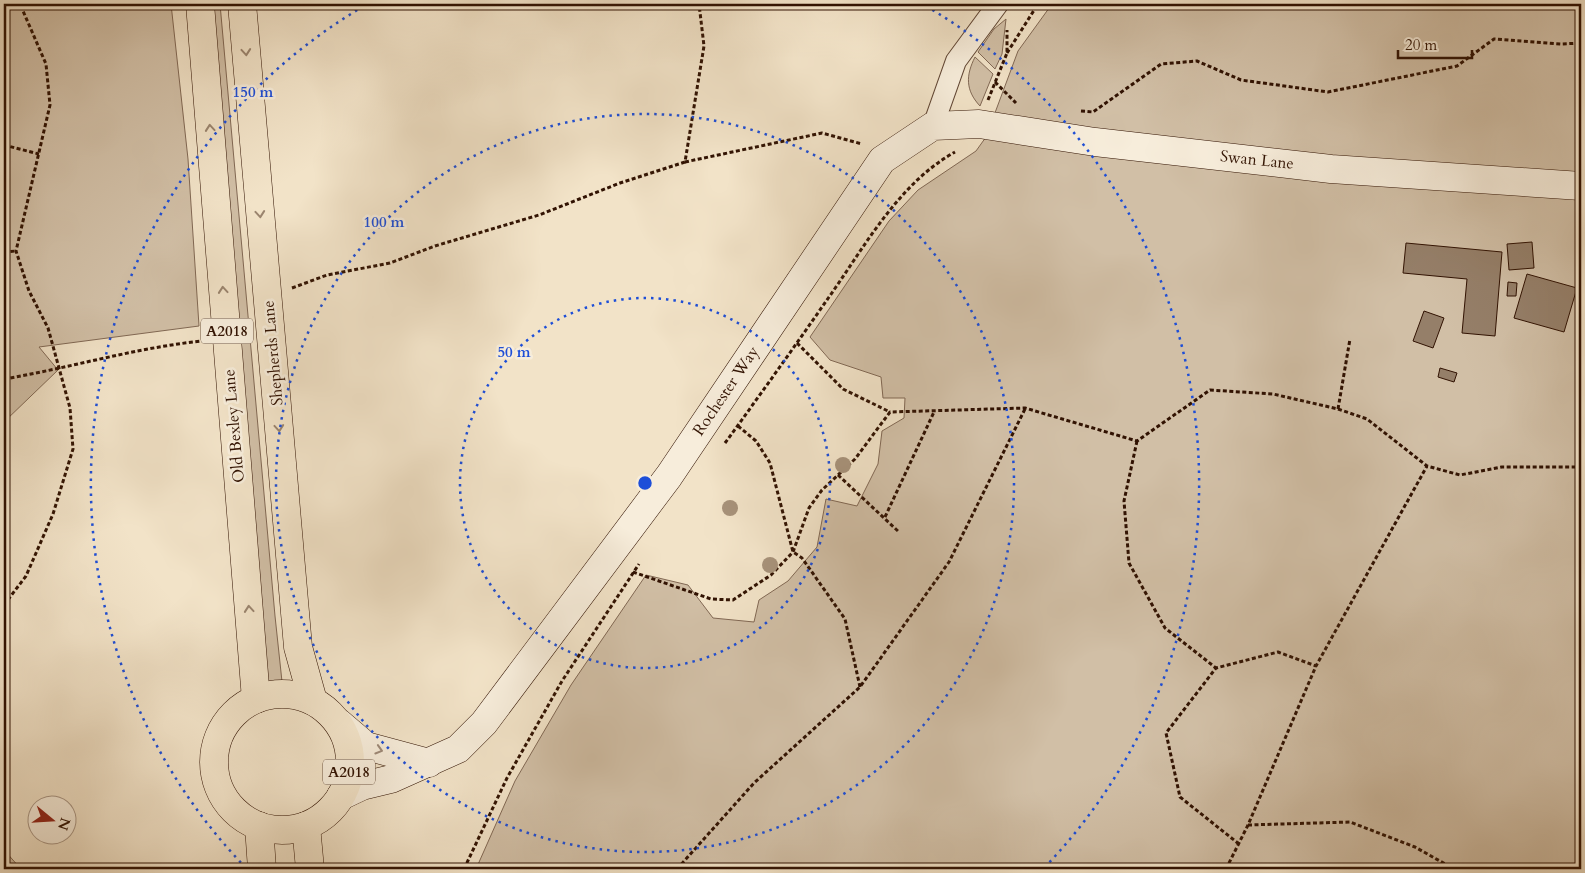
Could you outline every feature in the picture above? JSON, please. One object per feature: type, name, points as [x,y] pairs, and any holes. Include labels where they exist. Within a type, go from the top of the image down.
[{"type":"main road","name":"Old Bexley Lane","points":[[200,4],[256,699]]},
{"type":"main road","name":"Shepherds Lane","points":[[242,4],[298,647],[313,701]]},
{"type":"main road","name":"A2018","points":[[275,694],[285,694],[313,701],[327,710],[339,723],[347,741],[350,760],[348,779],[341,796],[326,814],[306,826],[282,830],[259,826],[239,814],[224,797],[215,775],[215,752],[222,730],[237,711],[256,699],[275,694]]},
{"type":"main road","points":[[259,826],[262,869]]},
{"type":"main road","points":[[306,826],[310,869]]},
{"type":"street","points":[[933,126],[956,61],[998,4]]},
{"type":"street","name":"Swan Lane","points":[[933,126],[980,124],[1095,142],[1331,168],[1581,186]]},
{"type":"street","name":"Rochester Way","points":[[341,796],[362,786],[392,779],[458,749],[484,723],[669,476],[882,160],[933,126]]},
{"type":"street","points":[[339,723],[366,746],[429,763]]},
{"type":"path","points":[[4,605],[26,576],[53,514],[73,450],[70,408],[48,328],[29,291],[16,252],[50,105],[46,64],[20,4]]},
{"type":"path","points":[[685,162],[704,46],[699,4]]},
{"type":"path","points":[[721,449],[898,202],[916,180],[938,162],[968,145],[980,124],[1007,53],[1038,4]]},
{"type":"path","points":[[1007,24],[1007,53]]},
{"type":"path","points":[[1073,111],[1093,112],[1160,64],[1197,61],[1241,80],[1328,92],[1457,66],[1494,39],[1561,44],[1581,43]]},
{"type":"path","points":[[995,82],[1018,105]]},
{"type":"path","points":[[267,295],[327,275],[390,263],[435,246],[540,215],[620,183],[685,162],[822,133],[892,153]]},
{"type":"path","points":[[4,145],[39,154]]},
{"type":"path","points":[[4,252],[16,252]]},
{"type":"path","points":[[4,379],[58,370],[148,348],[227,338]]},
{"type":"path","points":[[1338,409],[1350,339]]},
{"type":"path","points":[[797,343],[843,388],[890,412],[1025,408],[1137,441]]},
{"type":"path","points":[[1216,668],[1165,628],[1128,564],[1124,501],[1137,441],[1210,390],[1273,394],[1338,409],[1367,419],[1427,466],[1460,475],[1502,467],[1581,467]]},
{"type":"path","points":[[677,869],[754,783],[860,687],[949,562],[1025,408]]},
{"type":"path","points":[[633,572],[711,599],[733,600],[771,575],[793,552],[809,508],[822,490],[856,458],[890,412]]},
{"type":"path","points":[[885,517],[934,412]]},
{"type":"path","points":[[738,426],[756,442],[770,463],[793,552],[802,558],[845,619],[860,687]]},
{"type":"path","points":[[1226,869],[1248,825],[1316,666],[1427,466]]},
{"type":"path","points":[[838,474],[899,532]]},
{"type":"path","points":[[464,869],[507,778],[562,681],[644,557]]},
{"type":"path","points":[[1239,844],[1180,796],[1166,733],[1216,668],[1278,652],[1316,666]]},
{"type":"path","points":[[1248,825],[1350,822],[1415,847],[1454,869]]},
{"type":"shaded area","points":[[4,4],[171,4],[188,159],[199,326],[39,347],[58,370],[4,422]]},
{"type":"shaded area","points":[[203,4],[220,4],[283,691],[258,693]]},
{"type":"shaded area","points":[[1052,4],[1581,4],[1581,869],[476,869],[515,781],[571,685],[646,575],[688,585],[713,618],[754,622],[759,600],[788,581],[817,547],[826,499],[857,506],[878,464],[882,431],[904,418],[905,398],[883,398],[881,377],[830,360],[810,337],[889,221],[918,190],[976,151],[986,137],[1018,51]]},
{"type":"shaded area","points":[[1006,19],[1002,54],[995,69],[978,52],[994,29]]},
{"type":"shaded area","points":[[975,57],[993,74],[980,106],[969,88],[968,82]]},
{"type":"shaded area","points":[[4,850],[21,869],[4,869]]},
{"type":"building","points":[[1532,242],[1534,268],[1509,270],[1507,244]]},
{"type":"building","points":[[1406,243],[1502,252],[1495,336],[1462,333],[1467,279],[1403,273]]},
{"type":"building","points":[[1527,274],[1577,288],[1564,332],[1514,318]]},
{"type":"building","points":[[1508,282],[1517,283],[1516,296],[1507,296]]},
{"type":"building","points":[[1424,311],[1444,318],[1433,348],[1413,341]]},
{"type":"building","points":[[1440,368],[1457,373],[1454,382],[1438,377]]}]
